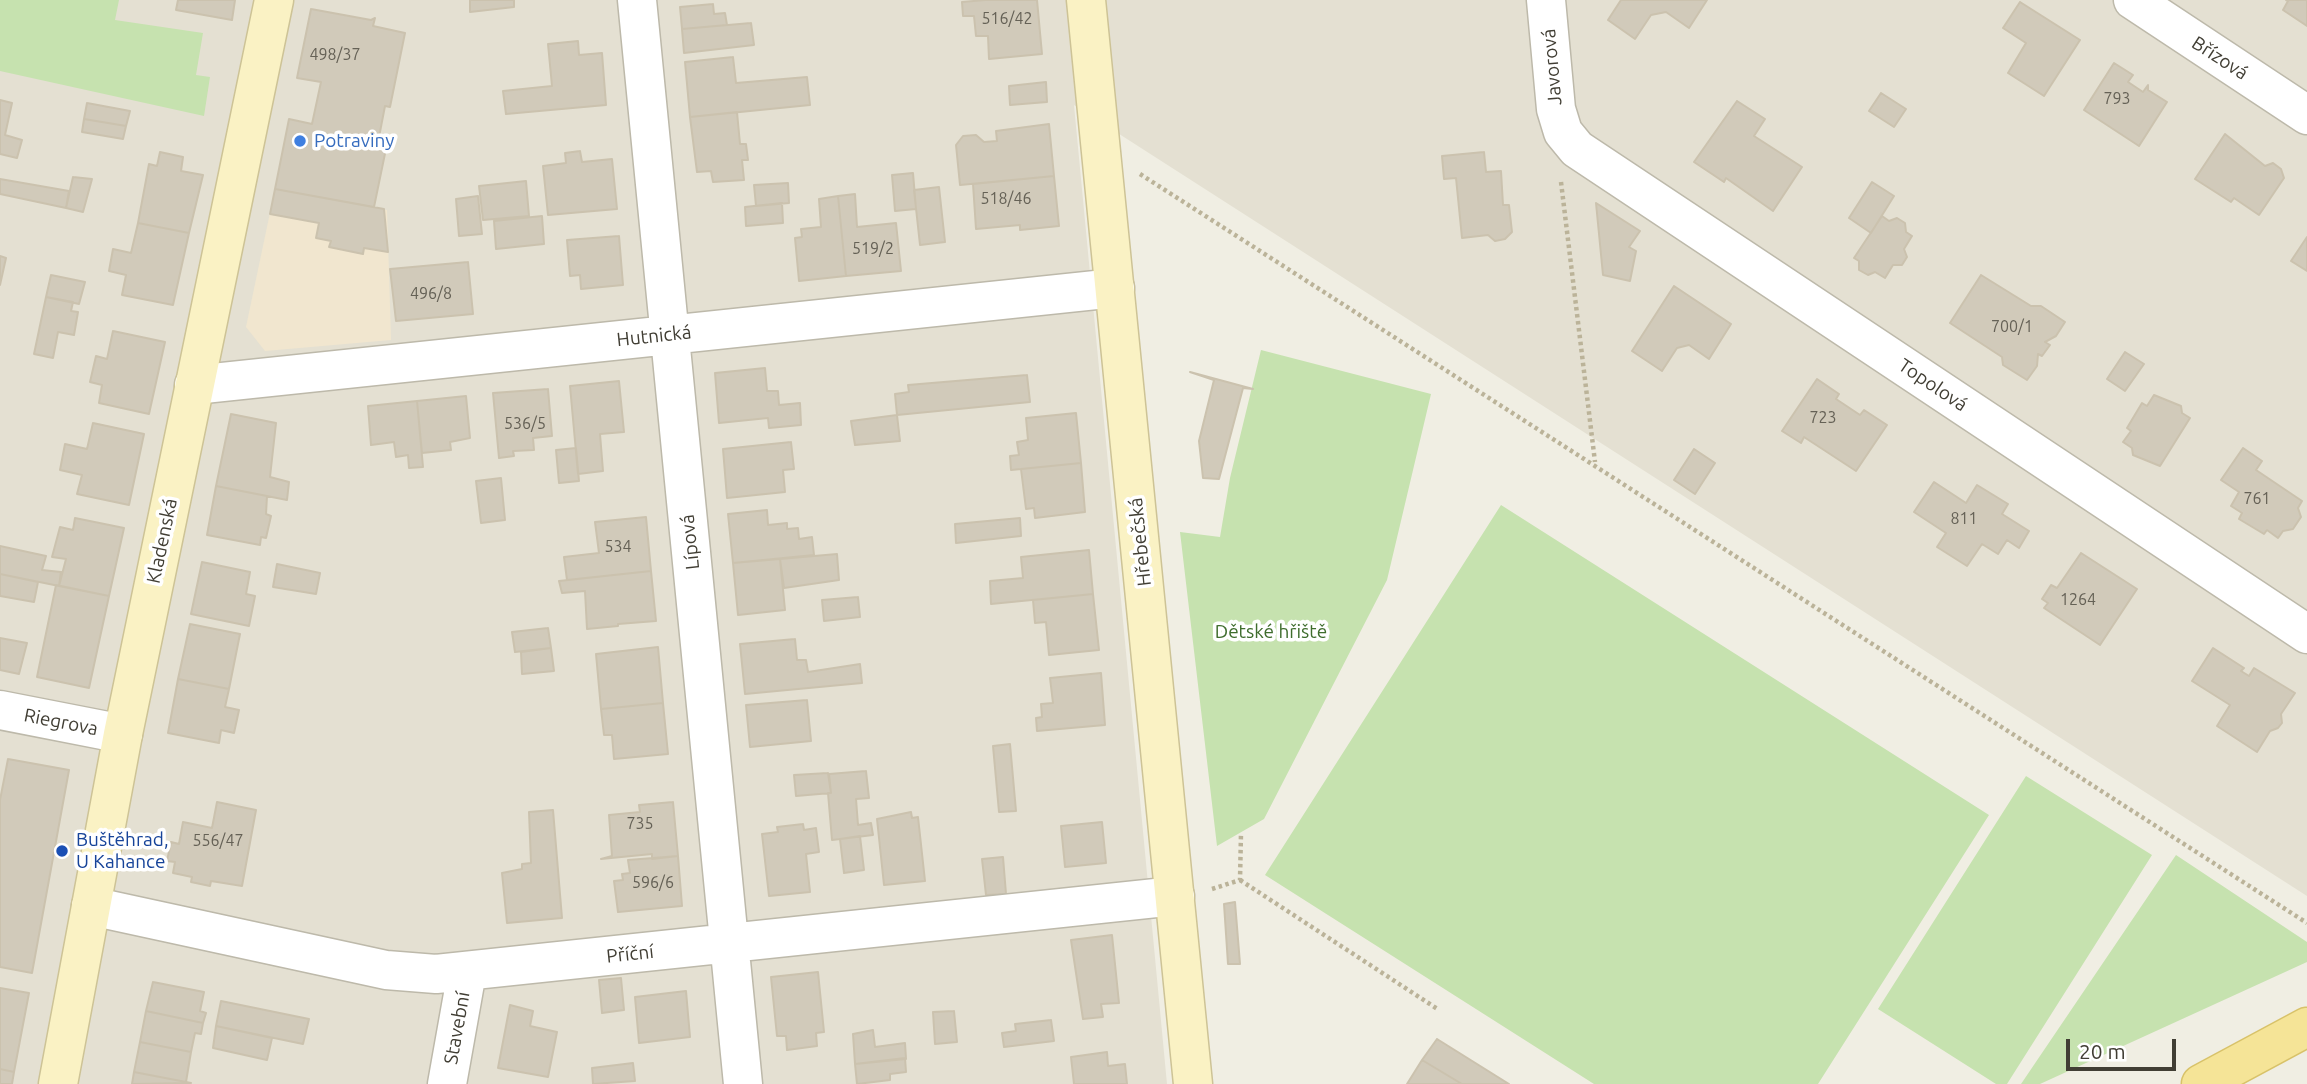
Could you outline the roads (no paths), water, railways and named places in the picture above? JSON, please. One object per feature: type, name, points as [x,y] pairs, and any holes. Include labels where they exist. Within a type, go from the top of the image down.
[{"type":"main road","points":[[2201,1084],[2307,1027]]},
{"type":"street","name":"Kladenská","points":[[58,1084],[123,734],[274,0]]},
{"type":"street","name":"Lípová","points":[[637,0],[743,1084]]},
{"type":"street","name":"Hřebečská","points":[[1086,0],[1193,1084]]},
{"type":"street","name":"Javorová","points":[[1546,0],[1556,109],[1563,132]]},
{"type":"street","name":"Břízová","points":[[2133,0],[2307,115]]},
{"type":"street","name":"Topolová","points":[[1563,132],[1577,149],[2307,634]]},
{"type":"street","name":"Hutnická","points":[[194,385],[1115,289]]},
{"type":"street","name":"Riegrova","points":[[0,710],[123,734]]},
{"type":"street","name":"Příční","points":[[91,906],[414,974],[467,972],[1175,896]]},
{"type":"street","name":"Stavební","points":[[447,1084],[467,972]]},
{"type":"place","name":"Potraviny","points":[[300,141]]},
{"type":"place","name":"Buštěhrad, U Kahance","points":[[62,851]]},
{"type":"park label","name":"Dětské hřiště","points":[[1271,632]]}]
